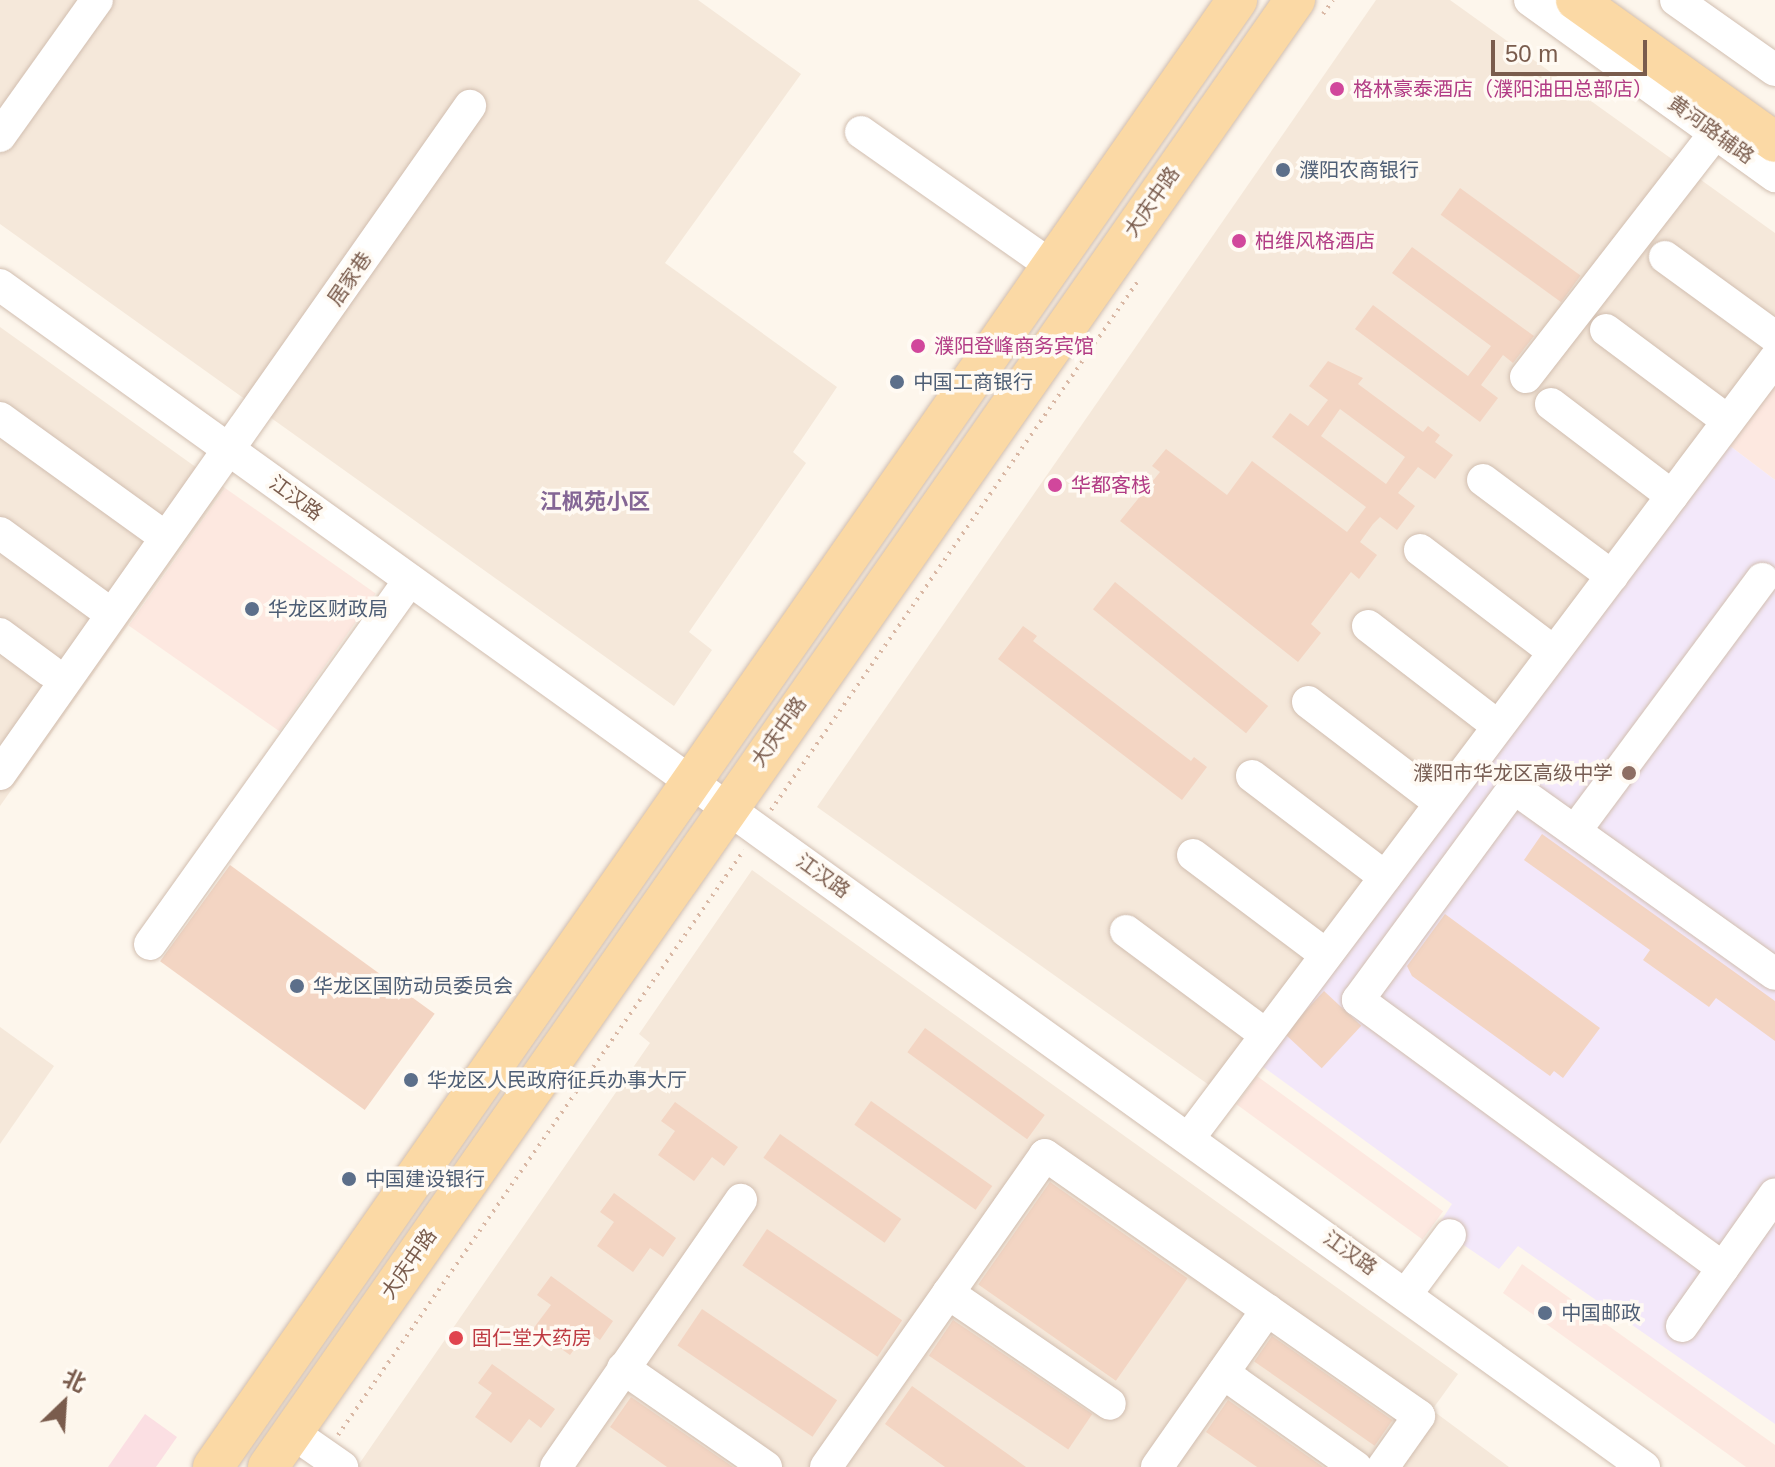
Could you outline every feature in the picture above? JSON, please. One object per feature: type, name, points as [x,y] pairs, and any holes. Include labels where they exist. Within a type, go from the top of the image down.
[{"type":"main road","points":[[213,1467],[1237,0]]},
{"type":"main road","points":[[1576,0],[1775,142]]},
{"type":"main road","points":[[1617,0],[1775,113]]},
{"type":"main road","name":"大庆中路","points":[[268,1467],[320,1451],[742,818],[1305,13]]},
{"type":"street","points":[[0,136],[97,0]]},
{"type":"street","name":"黄河路辅路","points":[[1530,0],[1775,176]]},
{"type":"street","points":[[1676,0],[1775,70]]},
{"type":"street","name":"居家巷","points":[[0,774],[231,451],[470,106]]},
{"type":"street","points":[[861,132],[1050,265]]},
{"type":"street","points":[[1526,377],[1715,133]]},
{"type":"street","points":[[1665,257],[1775,337]]},
{"type":"street","name":"江汉路","points":[[0,285],[1407,1293],[1636,1465]]},
{"type":"street","points":[[1606,330],[1728,421]]},
{"type":"street","points":[[1189,1138],[1775,359]]},
{"type":"street","points":[[1551,404],[1672,496]]},
{"type":"street","points":[[0,418],[154,529]]},
{"type":"street","points":[[1483,480],[1612,576]]},
{"type":"street","points":[[0,533],[100,606]]},
{"type":"street","points":[[1420,550],[1554,652]]},
{"type":"street","points":[[1575,831],[1762,579]]},
{"type":"street","points":[[150,944],[410,580]]},
{"type":"street","points":[[1368,626],[1498,726]]},
{"type":"street","points":[[0,634],[50,671]]},
{"type":"street","points":[[1308,702],[1440,803]]},
{"type":"street","points":[[1252,776],[1385,877]]},
{"type":"street","points":[[1723,1268],[1358,1000],[1514,788],[1775,974]]},
{"type":"street","points":[[1193,855],[1326,955]]},
{"type":"street","points":[[1126,931],[1266,1035]]},
{"type":"street","points":[[826,1467],[1045,1155],[1419,1416],[1383,1467]]},
{"type":"street","points":[[1682,1326],[1775,1194]]},
{"type":"street","points":[[556,1467],[741,1200]]},
{"type":"street","points":[[1407,1293],[1450,1235]]},
{"type":"street","points":[[948,1293],[1110,1404]]},
{"type":"street","points":[[1157,1467],[1267,1310]]},
{"type":"street","points":[[623,1368],[766,1467]]},
{"type":"street","points":[[1223,1373],[1356,1467]]},
{"type":"path","points":[[1305,13],[1333,0]]},
{"type":"path","points":[[320,1451],[742,818],[1142,275]]},
{"type":"shaded area","points":[[0,0],[698,0],[801,74],[665,263],[837,387],[793,452],[806,463],[689,632],[712,650],[674,706],[0,224]]},
{"type":"shaded area","points":[[1376,0],[1450,0],[1775,233],[1775,386],[1233,1102],[817,807]]},
{"type":"shaded area","points":[[0,327],[225,488],[0,806]]},
{"type":"shaded area","points":[[1775,386],[1775,480],[1730,446]]},
{"type":"shaded area","name":"濮阳市华龙区高级中学","points":[[1730,446],[1775,480],[1775,1424],[1518,1246],[1499,1269],[1437,1227],[1452,1204],[1262,1066]]},
{"type":"shaded area","name":"华龙区财政局","points":[[225,488],[376,594],[279,731],[129,626]]},
{"type":"shaded area","points":[[752,870],[1458,1374],[1432,1410],[1509,1467],[357,1467],[650,1043],[639,1034]]},
{"type":"shaded area","points":[[0,1027],[54,1066],[0,1144]]},
{"type":"shaded area","points":[[1257,1076],[1443,1211],[1423,1240],[1236,1104]]},
{"type":"shaded area","points":[[1522,1264],[1775,1445],[1775,1467],[1746,1467],[1503,1293]]},
{"type":"shaded area","points":[[145,1414],[177,1437],[156,1467],[108,1467]]},
{"type":"building","points":[[1460,188],[1581,276],[1561,302],[1441,215]]},
{"type":"building","points":[[1412,247],[1534,336],[1513,363],[1503,355],[1481,385],[1498,398],[1480,422],[1355,329],[1373,305],[1468,376],[1491,346],[1392,273]]},
{"type":"building","points":[[1328,361],[1363,378],[1358,384],[1423,432],[1428,426],[1440,435],[1435,442],[1453,455],[1435,479],[1418,467],[1398,493],[1415,506],[1397,530],[1380,517],[1373,524],[1360,542],[1377,555],[1359,579],[1351,572],[1311,624],[1321,633],[1298,662],[1120,521],[1160,472],[1152,466],[1166,449],[1227,495],[1252,461],[1347,532],[1366,507],[1272,437],[1290,413],[1308,426],[1328,400],[1309,386]],"holes":[[[1340,409],[1405,457],[1386,484],[1321,436]]]},
{"type":"building","points":[[1115,582],[1268,706],[1246,733],[1093,609]]},
{"type":"building","points":[[1023,626],[1037,636],[1033,641],[1191,761],[1194,757],[1207,767],[1182,800],[998,659]]},
{"type":"building","points":[[1542,834],[1775,1001],[1775,1041],[1716,998],[1709,1007],[1643,960],[1650,950],[1524,860]]},
{"type":"building","name":"华龙区国防动员委员会","points":[[230,865],[435,1014],[365,1110],[160,961]]},
{"type":"building","points":[[1445,914],[1600,1028],[1563,1078],[1554,1071],[1550,1076],[1412,976],[1407,966]]},
{"type":"building","points":[[1324,991],[1361,1026],[1322,1068],[1284,1033]]},
{"type":"building","points":[[925,1028],[1045,1115],[1027,1139],[907,1052]]},
{"type":"building","points":[[871,1101],[992,1186],[976,1210],[854,1125]]},
{"type":"building","points":[[675,1102],[738,1147],[724,1166],[712,1157],[694,1181],[658,1155],[675,1131],[661,1121]]},
{"type":"building","points":[[780,1134],[901,1219],[885,1243],[763,1158]]},
{"type":"building","points":[[1050,1182],[1188,1278],[1116,1381],[978,1284]]},
{"type":"building","points":[[614,1193],[676,1238],[663,1257],[650,1248],[633,1272],[597,1246],[614,1222],[600,1212]]},
{"type":"building","points":[[767,1229],[902,1320],[878,1357],[742,1265]]},
{"type":"building","points":[[551,1276],[613,1321],[600,1340],[587,1331],[570,1355],[533,1329],[551,1305],[537,1295]]},
{"type":"building","points":[[702,1309],[837,1400],[813,1437],[677,1345]]},
{"type":"building","points":[[953,1320],[1092,1414],[1068,1450],[929,1356]]},
{"type":"building","points":[[1272,1336],[1392,1420],[1375,1446],[1254,1361]]},
{"type":"building","points":[[492,1364],[555,1409],[541,1428],[529,1419],[511,1443],[475,1417],[492,1393],[478,1383]]},
{"type":"building","points":[[912,1386],[1026,1467],[945,1467],[885,1424]]},
{"type":"building","points":[[631,1397],[733,1467],[667,1467],[610,1427]]},
{"type":"building","points":[[1228,1400],[1323,1467],[1257,1467],[1206,1432]]},
{"type":"place","name":"格林豪泰酒店（濮阳油田总部店）","points":[[1337,89]]},
{"type":"place","name":"濮阳农商银行","points":[[1283,170]]},
{"type":"place","name":"柏维风格酒店","points":[[1239,241]]},
{"type":"place","name":"濮阳登峰商务宾馆","points":[[918,346]]},
{"type":"place","name":"中国工商银行","points":[[897,382]]},
{"type":"place","name":"华都客栈","points":[[1055,485]]},
{"type":"place","name":"华龙区财政局","points":[[252,609]]},
{"type":"place","name":"濮阳市华龙区高级中学","points":[[1629,773]]},
{"type":"place","name":"华龙区国防动员委员会","points":[[297,986]]},
{"type":"place","name":"华龙区人民政府征兵办事大厅","points":[[411,1080]]},
{"type":"place","name":"中国建设银行","points":[[349,1179]]},
{"type":"place","name":"中国邮政","points":[[1545,1313]]},
{"type":"place","name":"固仁堂大药房","points":[[456,1338]]},
{"type":"district","name":"江枫苑小区","points":[[595,502]]}]
